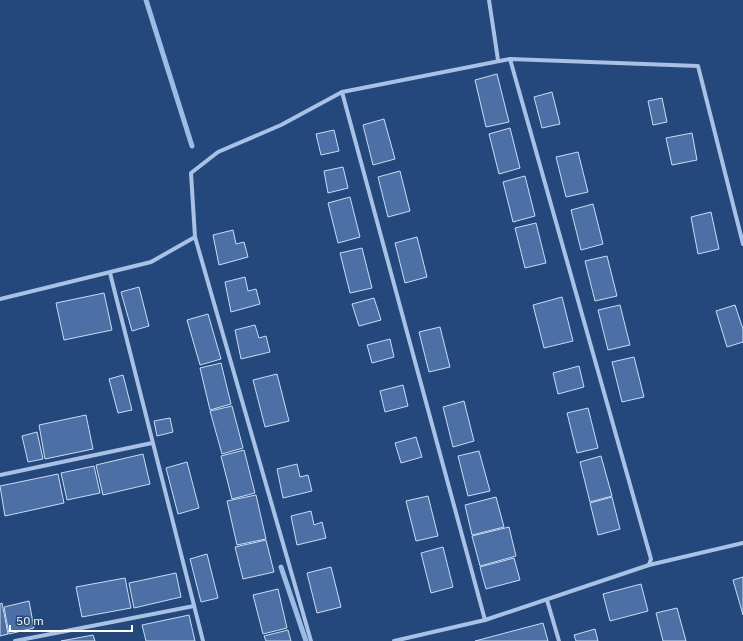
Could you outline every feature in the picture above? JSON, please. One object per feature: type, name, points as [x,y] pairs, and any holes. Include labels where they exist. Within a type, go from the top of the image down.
[{"type":"street","points":[[489,0],[498,60]]},
{"type":"street","points":[[510,59],[651,559],[649,565]]},
{"type":"street","points":[[311,641],[195,237],[191,173],[218,152],[281,124],[342,92],[498,60],[510,59],[610,61],[698,66],[743,244]]},
{"type":"street","points":[[342,92],[484,620]]},
{"type":"street","points":[[0,299],[150,262],[195,237]]},
{"type":"street","points":[[110,273],[203,641]]},
{"type":"street","points":[[0,475],[152,443]]},
{"type":"street","points":[[394,641],[421,636],[484,620],[649,565],[743,543]]},
{"type":"street","points":[[547,600],[559,641]]},
{"type":"street","points":[[15,641],[194,606]]},
{"type":"street","points":[[421,636],[422,641]]},
{"type":"building","points":[[497,74],[509,122],[486,127],[475,80]]},
{"type":"building","points":[[552,92],[560,124],[542,128],[534,97]]},
{"type":"building","points":[[662,98],[667,122],[653,125],[648,101]]},
{"type":"building","points":[[384,119],[395,159],[373,165],[363,125]]},
{"type":"building","points":[[510,128],[520,168],[499,174],[489,134]]},
{"type":"building","points":[[334,130],[339,151],[321,155],[316,134]]},
{"type":"building","points":[[692,133],[697,160],[672,165],[666,138]]},
{"type":"building","points":[[578,152],[588,192],[566,197],[556,157]]},
{"type":"building","points":[[343,167],[348,188],[328,193],[324,171]]},
{"type":"building","points":[[400,171],[410,211],[388,217],[378,177]]},
{"type":"building","points":[[525,176],[535,216],[513,222],[503,182]]},
{"type":"building","points":[[350,197],[360,237],[338,243],[328,203]]},
{"type":"building","points":[[593,204],[603,244],[581,250],[571,210]]},
{"type":"building","points":[[711,212],[719,249],[698,254],[691,217]]},
{"type":"building","points":[[536,223],[546,263],[525,268],[515,228]]},
{"type":"building","points":[[233,230],[236,244],[244,242],[248,257],[219,265],[213,235]]},
{"type":"building","points":[[417,237],[427,277],[405,283],[395,243]]},
{"type":"building","points":[[362,248],[372,288],[350,293],[340,253]]},
{"type":"building","points":[[607,256],[617,296],[595,301],[585,261]]},
{"type":"building","points":[[245,277],[248,291],[256,289],[260,304],[231,312],[225,282]]},
{"type":"building","points":[[139,287],[149,326],[132,331],[121,292]]},
{"type":"building","points":[[104,293],[112,330],[64,340],[56,303]]},
{"type":"building","points":[[562,297],[573,341],[544,348],[533,305]]},
{"type":"building","points":[[374,298],[381,320],[359,326],[352,304]]},
{"type":"building","points":[[620,305],[630,345],[608,350],[598,310]]},
{"type":"building","points":[[735,305],[743,329],[743,342],[727,347],[716,311]]},
{"type":"building","points":[[208,314],[221,359],[200,365],[187,320]]},
{"type":"building","points":[[255,325],[259,338],[266,336],[270,352],[241,359],[235,330]]},
{"type":"building","points":[[440,327],[450,367],[429,372],[419,332]]},
{"type":"building","points":[[390,339],[394,357],[372,363],[367,345]]},
{"type":"building","points":[[634,357],[644,397],[622,402],[612,362]]},
{"type":"building","points":[[221,363],[231,404],[210,410],[200,368]]},
{"type":"building","points":[[579,366],[584,387],[558,394],[553,373]]},
{"type":"building","points":[[277,374],[289,421],[265,427],[253,380]]},
{"type":"building","points":[[123,375],[132,410],[118,413],[109,379]]},
{"type":"building","points":[[403,385],[408,406],[385,412],[380,391]]},
{"type":"building","points":[[464,401],[474,441],[453,447],[443,407]]},
{"type":"building","points":[[232,406],[243,448],[222,454],[210,411]]},
{"type":"building","points":[[588,408],[598,448],[577,453],[567,413]]},
{"type":"building","points":[[86,415],[93,449],[45,459],[39,425]]},
{"type":"building","points":[[170,418],[173,432],[157,436],[154,421]]},
{"type":"building","points":[[37,432],[43,459],[28,462],[22,436]]},
{"type":"building","points":[[416,437],[422,457],[401,463],[395,443]]},
{"type":"building","points":[[244,450],[255,493],[232,499],[221,456]]},
{"type":"building","points":[[479,451],[490,491],[468,496],[458,456]]},
{"type":"building","points":[[143,454],[150,484],[103,495],[96,465]]},
{"type":"building","points":[[601,456],[612,496],[590,502],[580,462]]},
{"type":"building","points":[[187,462],[199,508],[178,514],[166,468]]},
{"type":"building","points":[[297,464],[300,477],[308,475],[312,491],[283,498],[277,469]]},
{"type":"building","points":[[94,466],[100,493],[67,500],[61,473]]},
{"type":"building","points":[[58,474],[64,503],[5,516],[0,486]]},
{"type":"building","points":[[256,495],[266,539],[237,545],[227,501]]},
{"type":"building","points":[[428,496],[438,536],[416,541],[406,501]]},
{"type":"building","points":[[496,497],[504,527],[472,535],[465,505]]},
{"type":"building","points":[[612,497],[620,529],[598,535],[590,503]]},
{"type":"building","points":[[311,511],[314,525],[322,522],[326,538],[297,545],[291,516]]},
{"type":"building","points":[[509,527],[516,556],[480,566],[472,536]]},
{"type":"building","points":[[266,540],[274,572],[243,579],[235,547]]},
{"type":"building","points":[[443,547],[453,587],[431,593],[421,553]]},
{"type":"building","points":[[207,554],[218,598],[201,602],[190,559]]},
{"type":"building","points":[[514,558],[520,580],[486,589],[480,567]]},
{"type":"building","points":[[331,567],[341,607],[317,613],[307,573]]},
{"type":"building","points":[[176,573],[181,597],[134,608],[129,583]]},
{"type":"building","points":[[743,577],[743,615],[733,580]]},
{"type":"building","points":[[125,578],[131,608],[82,617],[76,587]]},
{"type":"building","points":[[641,584],[648,611],[610,621],[603,594]]},
{"type":"building","points":[[278,589],[287,628],[263,634],[253,595]]},
{"type":"building","points":[[29,601],[34,628],[9,634],[4,607]]},
{"type":"building","points":[[2,603],[8,634],[0,636],[0,604]]},
{"type":"building","points":[[677,608],[686,641],[663,641],[656,613]]},
{"type":"building","points":[[189,615],[195,641],[146,641],[142,625]]},
{"type":"building","points":[[543,623],[548,641],[475,641]]},
{"type":"building","points":[[595,629],[598,641],[576,641],[574,635]]},
{"type":"building","points":[[288,630],[291,641],[266,641],[264,636]]},
{"type":"building","points":[[93,635],[95,641],[61,641]]},
{"type":"waterway","points":[[146,0],[192,146]]},
{"type":"waterway","points":[[281,567],[306,641]]}]
